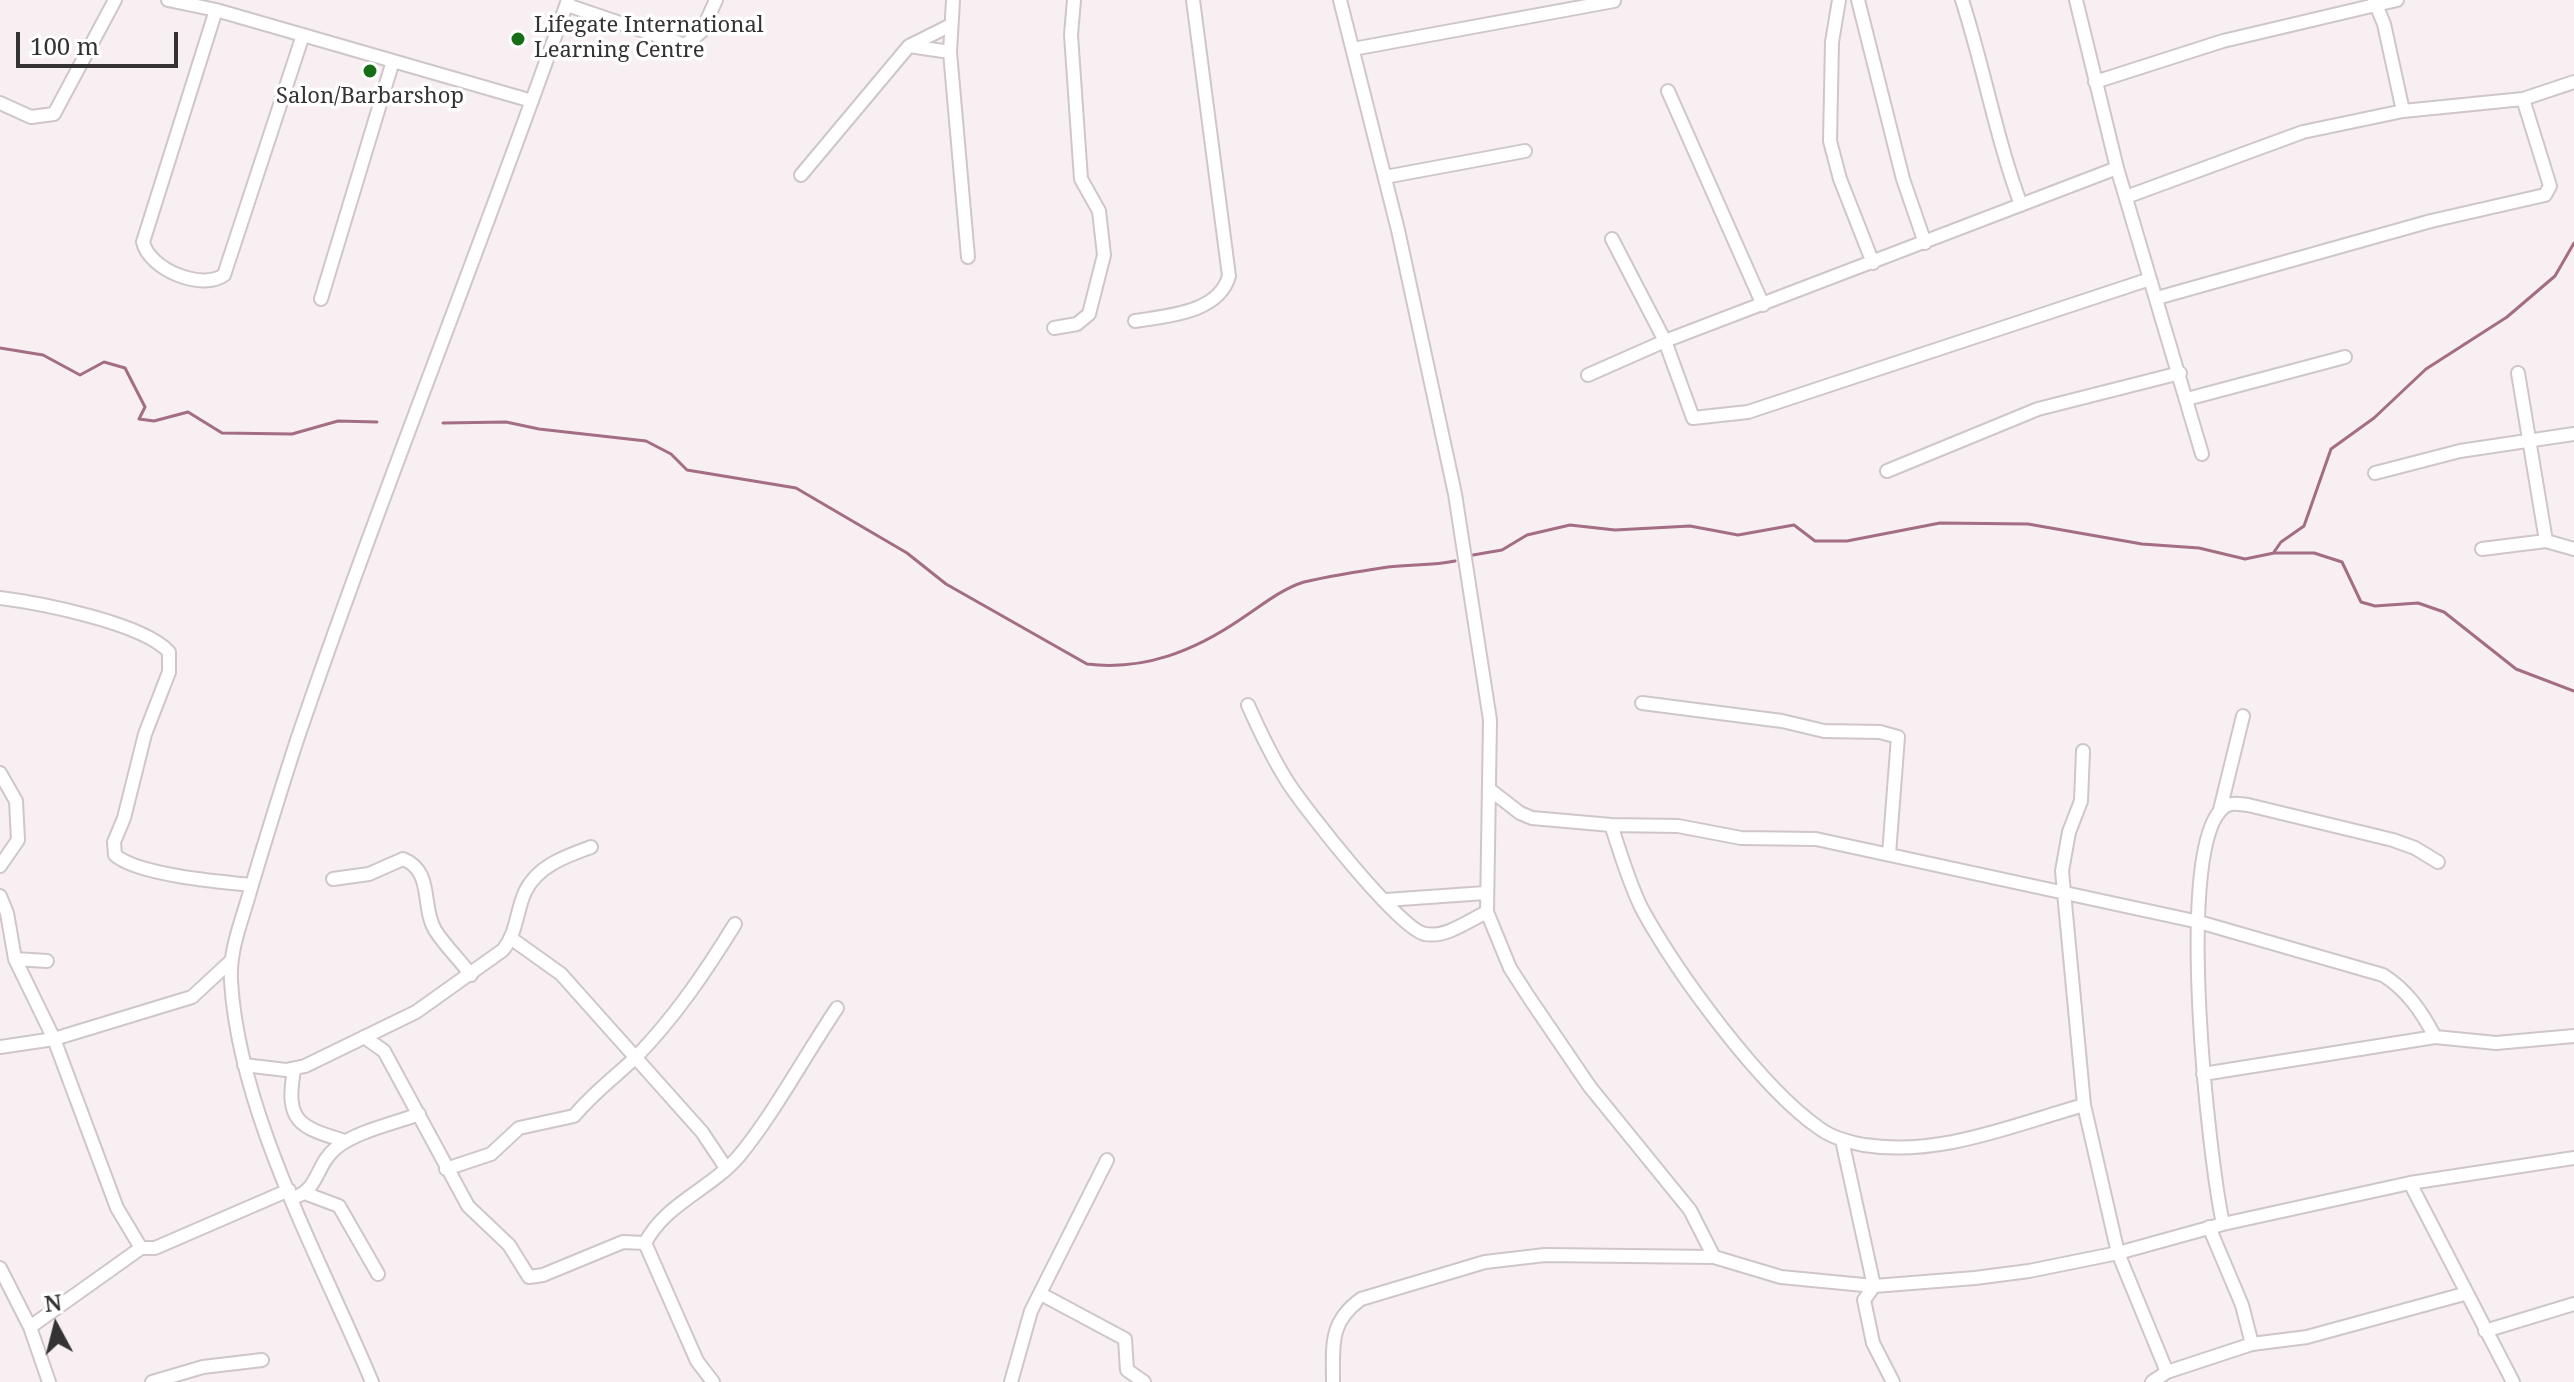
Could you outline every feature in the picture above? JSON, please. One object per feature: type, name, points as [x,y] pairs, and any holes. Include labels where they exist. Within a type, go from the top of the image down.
[{"type":"street","points":[[0,103],[31,117],[54,114],[115,0]]},
{"type":"street","points":[[168,0],[216,10],[532,101]]},
{"type":"street","points":[[372,1382],[291,1194],[244,1065],[233,1000],[232,960],[267,829],[353,574],[568,2],[685,45],[702,31],[716,0]]},
{"type":"street","points":[[953,0],[949,26],[950,52],[968,257]]},
{"type":"street","points":[[1054,328],[1077,324],[1089,314],[1104,255],[1099,211],[1081,179],[1071,35],[1074,0]]},
{"type":"street","points":[[1135,321],[1181,314],[1200,306],[1226,286],[1229,276],[1193,0]]},
{"type":"street","points":[[1340,0],[1385,177],[1455,494],[1490,720],[1487,912],[1510,968],[1530,999],[1590,1087],[1690,1210],[1714,1257]]},
{"type":"street","points":[[1839,0],[1832,42],[1830,141],[1840,179],[1873,263]]},
{"type":"street","points":[[1858,0],[1903,179],[1925,243]]},
{"type":"street","points":[[1962,0],[1982,60],[2010,174],[2021,205]]},
{"type":"street","points":[[2076,0],[2117,168],[2202,454]]},
{"type":"street","points":[[2095,82],[2223,41],[2374,2],[2397,0]]},
{"type":"street","points":[[1353,49],[1614,1]]},
{"type":"street","points":[[2374,2],[2387,34],[2403,111]]},
{"type":"street","points":[[216,10],[143,242],[145,254],[158,264],[198,280],[216,280],[224,275],[303,35]]},
{"type":"street","points":[[801,175],[909,46],[949,26]]},
{"type":"street","points":[[909,46],[950,52]]},
{"type":"street","points":[[321,299],[393,61]]},
{"type":"street","points":[[2126,197],[2271,141],[2403,111],[2523,99],[2574,82]]},
{"type":"street","points":[[1668,91],[1763,305]]},
{"type":"street","points":[[2157,298],[2431,221],[2545,195],[2550,186],[2523,99]]},
{"type":"street","points":[[1385,177],[1525,151]]},
{"type":"street","points":[[1588,375],[1665,341],[2117,168]]},
{"type":"street","points":[[1612,239],[1665,341],[1690,414],[1693,418],[1703,419],[1748,412],[2150,279]]},
{"type":"street","points":[[2187,399],[2345,357]]},
{"type":"street","points":[[1887,471],[2038,409],[2180,373]]},
{"type":"street","points":[[2518,373],[2546,541]]},
{"type":"street","points":[[2375,473],[2460,451],[2574,434]]},
{"type":"street","points":[[2482,549],[2546,541],[2574,549]]},
{"type":"street","points":[[0,598],[77,613],[150,637],[169,652],[169,672],[145,734],[124,818],[114,842],[115,855],[126,861],[192,878],[252,885]]},
{"type":"street","points":[[1642,703],[1782,721],[1824,731],[1880,732],[1898,737],[1889,854]]},
{"type":"street","points":[[1248,705],[1268,750],[1289,784],[1344,855],[1407,926],[1422,934],[1445,933],[1487,912]]},
{"type":"street","points":[[2223,1224],[2203,1074],[2198,870],[2211,827],[2220,810],[2243,716]]},
{"type":"street","points":[[2083,751],[2081,801],[2069,832],[2063,891],[2084,1105],[2118,1253],[2167,1372]]},
{"type":"street","points":[[0,773],[16,801],[18,840],[0,866]]},
{"type":"street","points":[[1489,789],[1520,813],[1532,818],[1611,825],[1678,826],[1741,838],[1816,839],[2199,922],[2383,975],[2397,983],[2419,1009],[2435,1037]]},
{"type":"street","points":[[2220,810],[2230,803],[2248,805],[2393,840],[2415,848],[2438,862]]},
{"type":"street","points":[[1611,825],[1644,912],[1724,1030],[1790,1104],[1820,1129],[1842,1140],[1919,1148],[1962,1140],[2084,1105]]},
{"type":"street","points":[[244,1065],[294,1070],[416,1012],[471,975],[512,939],[525,891],[539,874],[560,857],[591,847]]},
{"type":"street","points":[[333,879],[369,874],[403,859],[413,863],[423,877],[432,924],[471,975]]},
{"type":"street","points":[[1386,900],[1485,893]]},
{"type":"street","points":[[0,896],[7,913],[15,959],[54,1039],[117,1208],[141,1248]]},
{"type":"street","points":[[446,1169],[491,1154],[519,1128],[574,1116],[589,1096],[636,1056],[701,979],[735,924]]},
{"type":"street","points":[[512,939],[561,974],[702,1132],[726,1168]]},
{"type":"street","points":[[15,959],[47,961]]},
{"type":"street","points":[[0,1047],[54,1039],[192,997],[232,960]]},
{"type":"street","points":[[645,1243],[652,1230],[672,1210],[739,1156],[837,1008]]},
{"type":"street","points":[[2203,1074],[2435,1037],[2496,1043],[2574,1036]]},
{"type":"street","points":[[364,1037],[384,1051],[468,1206],[509,1245],[529,1277],[543,1275],[623,1242],[645,1243]]},
{"type":"street","points":[[294,1070],[290,1094],[297,1121],[308,1130],[345,1141]]},
{"type":"street","points":[[307,1194],[316,1182],[319,1165],[345,1141],[419,1114]]},
{"type":"street","points":[[1842,1140],[1874,1286],[1864,1300],[1865,1314],[1873,1343],[1893,1382]]},
{"type":"street","points":[[1333,1382],[1336,1326],[1343,1312],[1361,1299],[1509,1258],[1714,1257],[1781,1277],[1874,1286],[2029,1271],[2118,1253],[2209,1227],[2410,1183],[2574,1158]]},
{"type":"street","points":[[1011,1382],[1031,1311],[1107,1160]]},
{"type":"street","points":[[2410,1183],[2464,1294],[2513,1382]]},
{"type":"street","points":[[30,1327],[141,1248],[155,1248],[291,1194],[307,1194],[339,1206],[378,1274]]},
{"type":"street","points":[[2209,1227],[2242,1305],[2252,1344]]},
{"type":"street","points":[[645,1243],[697,1361],[713,1382]]},
{"type":"street","points":[[0,1268],[30,1327],[49,1382]]},
{"type":"street","points":[[1041,1294],[1125,1339],[1127,1370],[1144,1382]]},
{"type":"street","points":[[2152,1382],[2167,1372],[2252,1344],[2348,1327],[2464,1294]]},
{"type":"street","points":[[2485,1331],[2574,1304]]},
{"type":"street","points":[[152,1382],[203,1367],[262,1360]]},
{"type":"waterway","points":[[2274,552],[2281,542],[2304,526],[2331,449],[2374,418],[2426,369],[2507,317],[2555,276],[2574,243]]},
{"type":"waterway","points":[[0,348],[43,355],[80,375],[104,362],[125,368],[145,407],[139,419],[154,421],[188,412],[222,433],[292,434],[338,421],[377,422]]},
{"type":"waterway","points":[[443,423],[506,422],[539,429],[646,441],[671,454],[687,470],[796,488],[907,553],[946,584],[1087,664],[1128,664],[1187,649],[1205,641],[1279,593],[1304,582],[1388,567],[1455,561]]},
{"type":"waterway","points":[[1473,555],[1502,550],[1527,535],[1570,525],[1615,530],[1690,526],[1738,535],[1794,525],[1815,541],[1847,541],[1940,523],[2028,524],[2142,544],[2199,548],[2245,559],[2274,553],[2314,553],[2342,562],[2361,602],[2375,606],[2418,603],[2444,612],[2516,669],[2574,691]]},
{"type":"place","name":"Lifegate International Learning Centre","points":[[518,39]]},
{"type":"place","name":"Salon/Barbarshop","points":[[370,71]]}]
